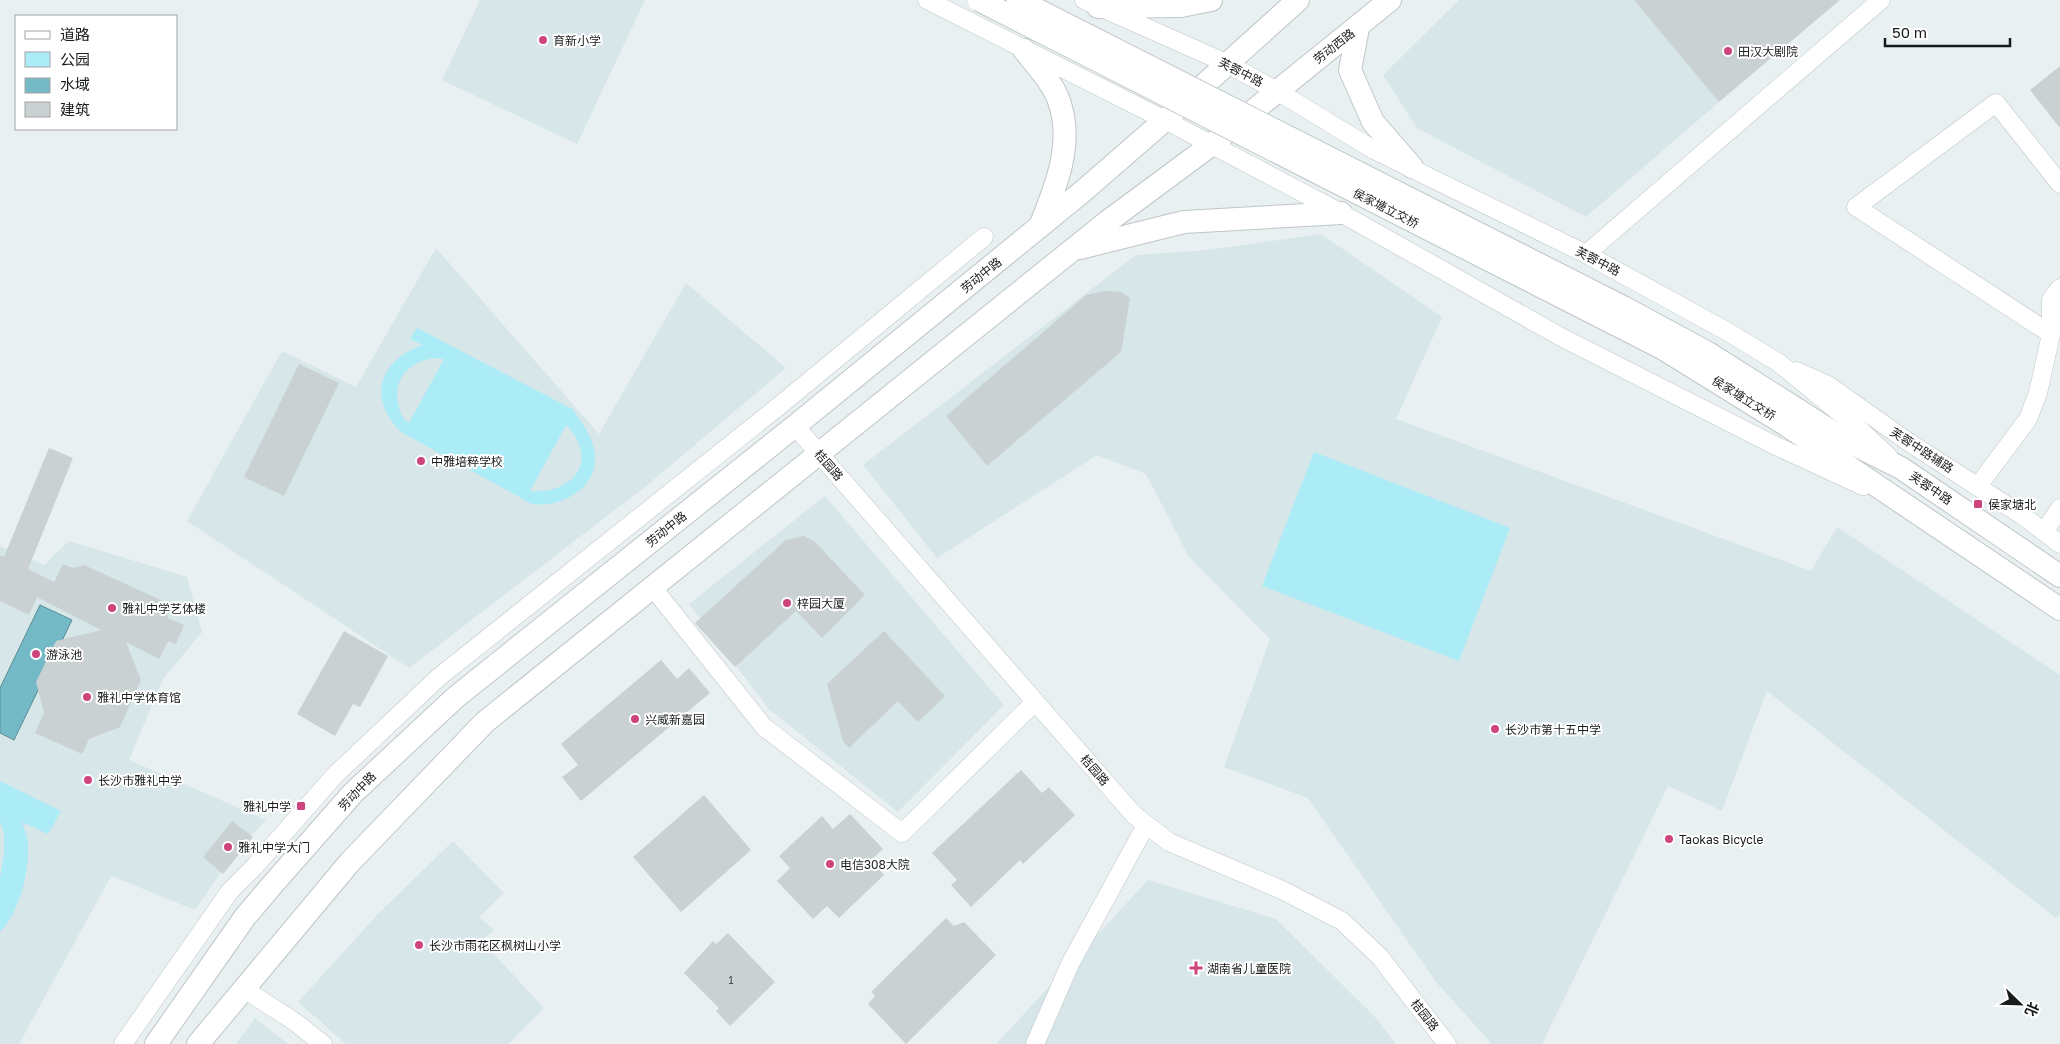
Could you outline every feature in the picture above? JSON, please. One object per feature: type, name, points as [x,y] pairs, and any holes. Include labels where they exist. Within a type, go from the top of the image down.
[{"type":"main road","name":"侯家塘立交桥","points":[[979,0],[1662,348],[1793,418]]},
{"type":"main road","name":"侯家塘立交桥","points":[[1018,0],[1623,307],[1708,353],[1793,418]]},
{"type":"main road","points":[[1091,4],[1180,6],[1211,0]]},
{"type":"main road","points":[[1226,63],[1298,0]]},
{"type":"main road","name":"劳动西路","points":[[1277,91],[1358,28],[1390,0]]},
{"type":"main road","points":[[1358,28],[1350,70],[1373,122],[1412,167]]},
{"type":"main road","points":[[1024,50],[1046,78],[1059,102],[1065,141],[1059,178],[1041,225]]},
{"type":"main road","name":"劳动中路","points":[[156,1044],[245,916],[353,793],[456,696],[795,426],[1041,225],[1165,120],[1226,63]]},
{"type":"main road","points":[[198,1044],[350,862],[485,722],[820,455],[1072,250],[1211,145],[1277,91]]},
{"type":"main road","points":[[1072,250],[1184,222],[1341,213]]},
{"type":"main road","points":[[1793,418],[1843,439],[1901,468]]},
{"type":"main road","points":[[1793,418],[1905,505],[2060,608]]},
{"type":"main road","name":"芙蓉中路","points":[[1901,468],[2060,576]]},
{"type":"street","points":[[927,0],[1165,120],[1341,213],[1561,337],[1776,446],[1905,505]]},
{"type":"street","points":[[1586,254],[1881,0]]},
{"type":"street","name":"芙蓉中路","points":[[1091,4],[1226,63],[1277,91],[1374,150],[1586,254],[1728,332],[1779,364],[1857,427],[1901,468]]},
{"type":"street","points":[[2051,334],[1856,207],[1996,103],[2060,184]]},
{"type":"street","points":[[123,1044],[230,891],[255,866],[335,775],[418,697],[447,671],[779,406],[984,237]]},
{"type":"street","points":[[1978,486],[2028,419],[2038,393],[2051,334],[2051,300],[2060,288]]},
{"type":"street","name":"芙蓉中路辅路","points":[[1779,364],[1828,385],[1907,442],[1978,486],[2060,544]]},
{"type":"street","name":"桔园路","points":[[795,426],[1134,815],[1169,842],[1282,890],[1342,921],[1380,957],[1446,1044]]},
{"type":"street","points":[[2044,532],[2060,508]]},
{"type":"street","points":[[653,588],[764,726],[902,833],[1035,702]]},
{"type":"street","points":[[1035,1044],[1070,964],[1146,825]]},
{"type":"street","points":[[244,989],[295,1022],[323,1044]]},
{"type":"shaded area","name":"育新小学","points":[[480,0],[645,0],[577,144],[442,80]]},
{"type":"shaded area","points":[[1459,0],[1634,0],[1719,102],[1586,217],[1417,128],[1383,75]]},
{"type":"shaded area","name":"长沙市第十五中学","points":[[1321,234],[1442,317],[1396,419],[1811,571],[1837,527],[2060,675],[2060,914],[2056,918],[1767,691],[1722,811],[1668,786],[1542,1044],[1492,1044],[1436,982],[1308,798],[1224,767],[1270,639],[1189,557],[1146,474],[1097,455],[937,558],[863,465],[1136,255],[1208,250]]},
{"type":"shaded area","name":"中雅培粹学校","points":[[436,248],[599,434],[686,283],[786,368],[645,487],[409,668],[187,521],[282,351],[356,387]]},
{"type":"shaded area","points":[[825,496],[1004,705],[898,812],[769,709],[689,604]]},
{"type":"shaded area","name":"长沙市雅礼中学","points":[[69,541],[187,577],[202,632],[163,679],[129,760],[266,820],[235,852],[195,910],[111,876],[19,1044],[0,1044],[0,546],[44,565]]},
{"type":"shaded area","name":"长沙市雨花区枫树山小学","points":[[453,841],[504,893],[479,917],[495,930],[485,937],[493,953],[544,1008],[508,1044],[346,1044],[298,1002],[378,914]]},
{"type":"shaded area","name":"湖南省儿童医院","points":[[1148,880],[1276,919],[1374,1016],[1396,1044],[996,1044]]},
{"type":"shaded area","points":[[255,1018],[288,1044],[236,1044]]},
{"type":"green space","points":[[417,328],[572,409],[593,444],[594,469],[590,479],[583,487],[565,500],[554,503],[532,504],[401,432],[390,419],[381,393],[383,381],[388,370],[396,360],[423,345],[410,339]],"holes":[[[435,358],[444,359],[409,423],[403,417],[398,406],[398,386],[405,372],[411,367]],[[566,425],[576,438],[581,450],[581,462],[577,472],[570,481],[559,487],[546,491],[530,491]]]},
{"type":"green space","points":[[1314,452],[1510,528],[1459,661],[1262,586]]},
{"type":"green space","points":[[0,781],[61,811],[48,834],[22,822],[28,844],[25,879],[18,903],[0,932],[0,878],[4,855],[4,833],[0,822]]},
{"type":"water","name":"游泳池","points":[[40,605],[72,620],[14,740],[0,733],[0,688]]},
{"type":"building","name":"田汉大剧院","points":[[1634,0],[1840,0],[1719,102]]},
{"type":"building","points":[[2060,66],[2060,128],[2030,90]]},
{"type":"building","points":[[1105,291],[1121,292],[1130,298],[1121,352],[987,466],[946,416],[1086,295]]},
{"type":"building","points":[[299,364],[339,383],[284,496],[244,477]]},
{"type":"building","points":[[49,448],[73,458],[28,569],[54,582],[63,564],[73,568],[84,565],[163,601],[168,618],[184,625],[176,644],[168,641],[159,659],[126,642],[141,680],[120,727],[89,739],[82,754],[35,733],[44,713],[36,682],[56,641],[101,630],[37,597],[29,615],[0,601],[0,555],[4,557]]},
{"type":"building","name":"梓园大厦","points":[[804,536],[815,542],[865,595],[822,638],[796,611],[735,667],[695,623],[786,540]]},
{"type":"building","points":[[344,631],[388,656],[360,707],[353,704],[335,736],[297,714]]},
{"type":"building","points":[[884,631],[945,696],[918,722],[898,701],[849,748],[843,741],[827,684]]},
{"type":"building","name":"兴威新嘉园","points":[[661,660],[677,679],[689,668],[710,693],[581,801],[562,777],[578,765],[561,744]]},
{"type":"building","points":[[1021,770],[1042,793],[1049,787],[1075,815],[1023,864],[1020,860],[971,907],[951,885],[957,880],[932,853]]},
{"type":"building","points":[[704,795],[751,850],[681,912],[633,857]]},
{"type":"building","name":"电信308大院","points":[[850,814],[883,849],[871,860],[884,875],[839,918],[827,906],[813,919],[777,881],[790,868],[779,856],[822,816],[833,829]]},
{"type":"building","name":"雅礼中学大门","points":[[232,821],[253,837],[223,874],[203,857]]},
{"type":"building","points":[[946,918],[954,926],[964,922],[996,955],[906,1044],[868,1004],[875,996],[871,992]]},
{"type":"building","points":[[728,933],[775,982],[730,1026],[716,1011],[719,1008],[684,973],[713,941],[716,944]]},
{"type":"place","name":"育新小学","points":[[543,40]]},
{"type":"place","name":"田汉大剧院","points":[[1728,51]]},
{"type":"place","name":"中雅培粹学校","points":[[421,461]]},
{"type":"place","name":"侯家塘北","points":[[1978,504]]},
{"type":"place","name":"梓园大厦","points":[[787,603]]},
{"type":"place","name":"雅礼中学艺体楼","points":[[112,608]]},
{"type":"place","name":"游泳池","points":[[36,654]]},
{"type":"place","name":"雅礼中学体育馆","points":[[87,697]]},
{"type":"place","name":"兴威新嘉园","points":[[635,719]]},
{"type":"place","name":"长沙市第十五中学","points":[[1495,729]]},
{"type":"place","name":"长沙市雅礼中学","points":[[88,780]]},
{"type":"place","name":"雅礼中学","points":[[301,806]]},
{"type":"place","name":"Taokas Bicycle","points":[[1669,839]]},
{"type":"place","name":"雅礼中学大门","points":[[228,847]]},
{"type":"place","name":"电信308大院","points":[[830,864]]},
{"type":"place","name":"长沙市雨花区枫树山小学","points":[[419,945]]},
{"type":"place","name":"湖南省儿童医院","points":[[1196,968]]}]
